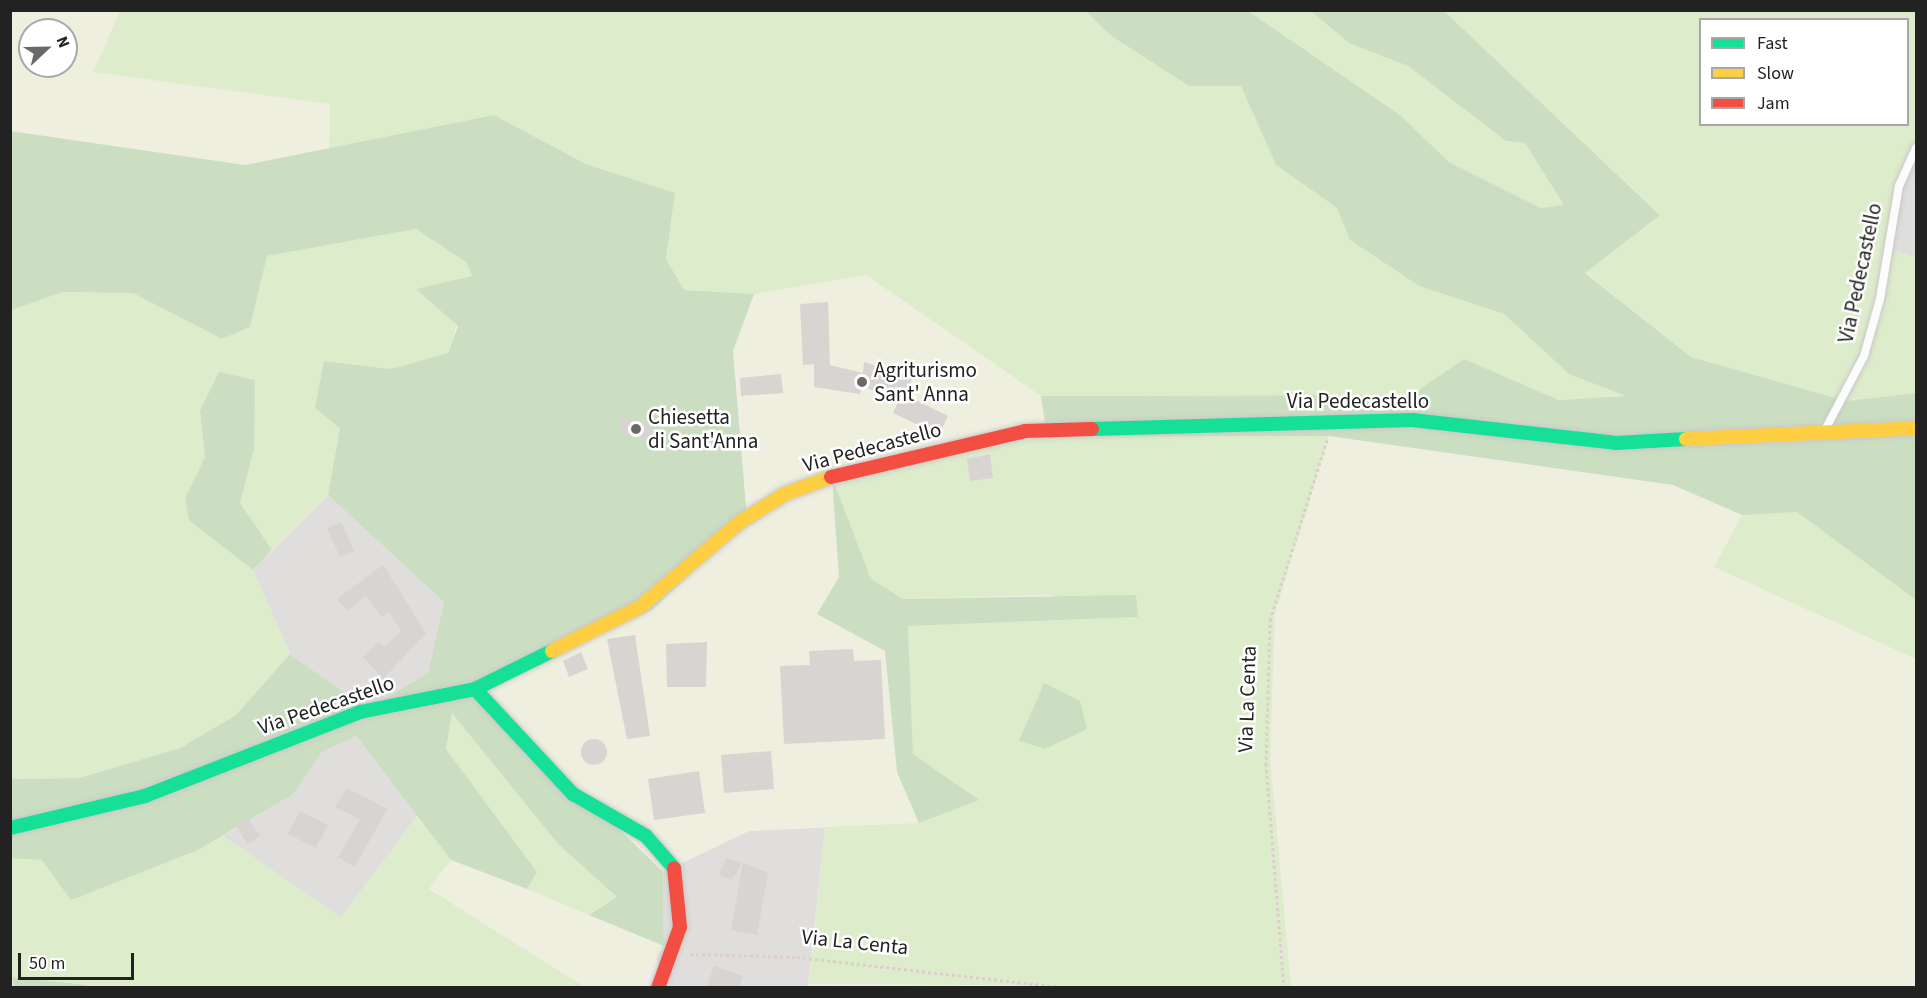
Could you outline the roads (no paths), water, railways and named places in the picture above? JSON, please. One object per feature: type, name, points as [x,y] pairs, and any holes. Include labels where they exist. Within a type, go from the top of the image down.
[{"type":"street","name":"Via Pedecastello","points":[[10,828],[145,796],[360,711],[475,689],[640,607],[740,522],[806,485],[1054,426],[1333,421],[1445,422],[1568,441],[1616,443],[1821,435],[1917,428]]},
{"type":"street","points":[[475,689],[573,794],[633,826],[662,850],[674,867],[681,895],[674,953],[658,987]]},
{"type":"lane","name":"Via Pedecastello","points":[[1821,435],[1864,356],[1880,299],[1899,186],[1917,148]]},
{"type":"place","name":"Agriturismo Sant' Anna","points":[[862,382]]},
{"type":"place","name":"Chiesetta di Sant'Anna","points":[[636,429]]}]
